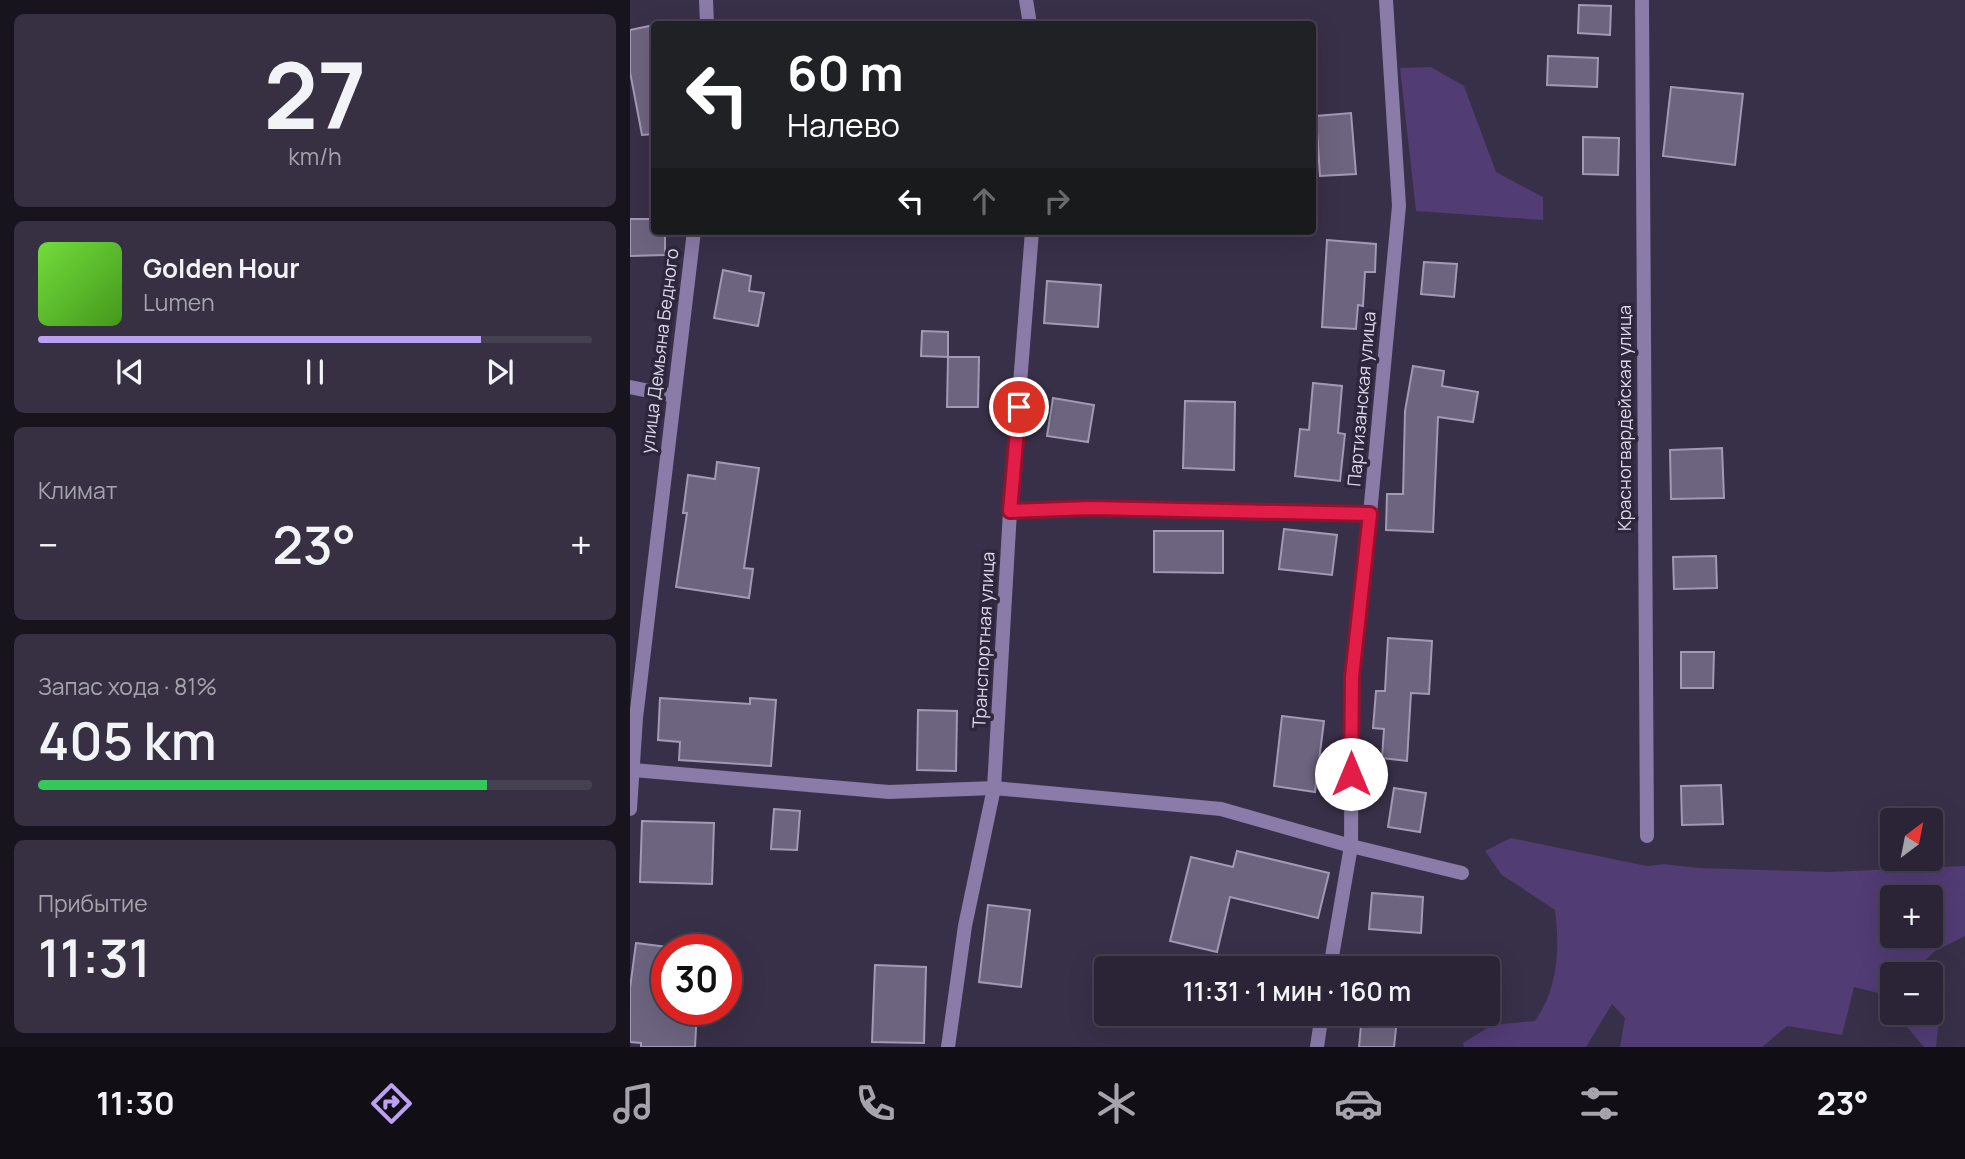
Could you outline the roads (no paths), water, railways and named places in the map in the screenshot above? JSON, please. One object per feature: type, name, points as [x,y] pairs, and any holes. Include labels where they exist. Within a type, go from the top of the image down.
[{"type":"street","points":[[706,0],[707,21]]},
{"type":"street","points":[[1026,0],[1030,21]]},
{"type":"street","name":"Партизанская улица","points":[[1332,956],[1351,846],[1352,677],[1399,206],[1386,0]]},
{"type":"street","name":"Красногвардейская улица","points":[[1642,0],[1647,836]]},
{"type":"street","name":"улица Демьяна Бедного","points":[[630,809],[633,718],[694,235]]},
{"type":"street","name":"Транспортная улица","points":[[948,1047],[965,926],[995,788],[1010,511],[1032,235]]},
{"type":"street","points":[[630,387],[674,396]]},
{"type":"street","points":[[1010,511],[1091,508],[1370,514]]},
{"type":"street","points":[[633,770],[889,792],[995,788],[1221,809],[1351,846],[1462,873]]},
{"type":"street","points":[[1317,1047],[1320,1026]]}]
